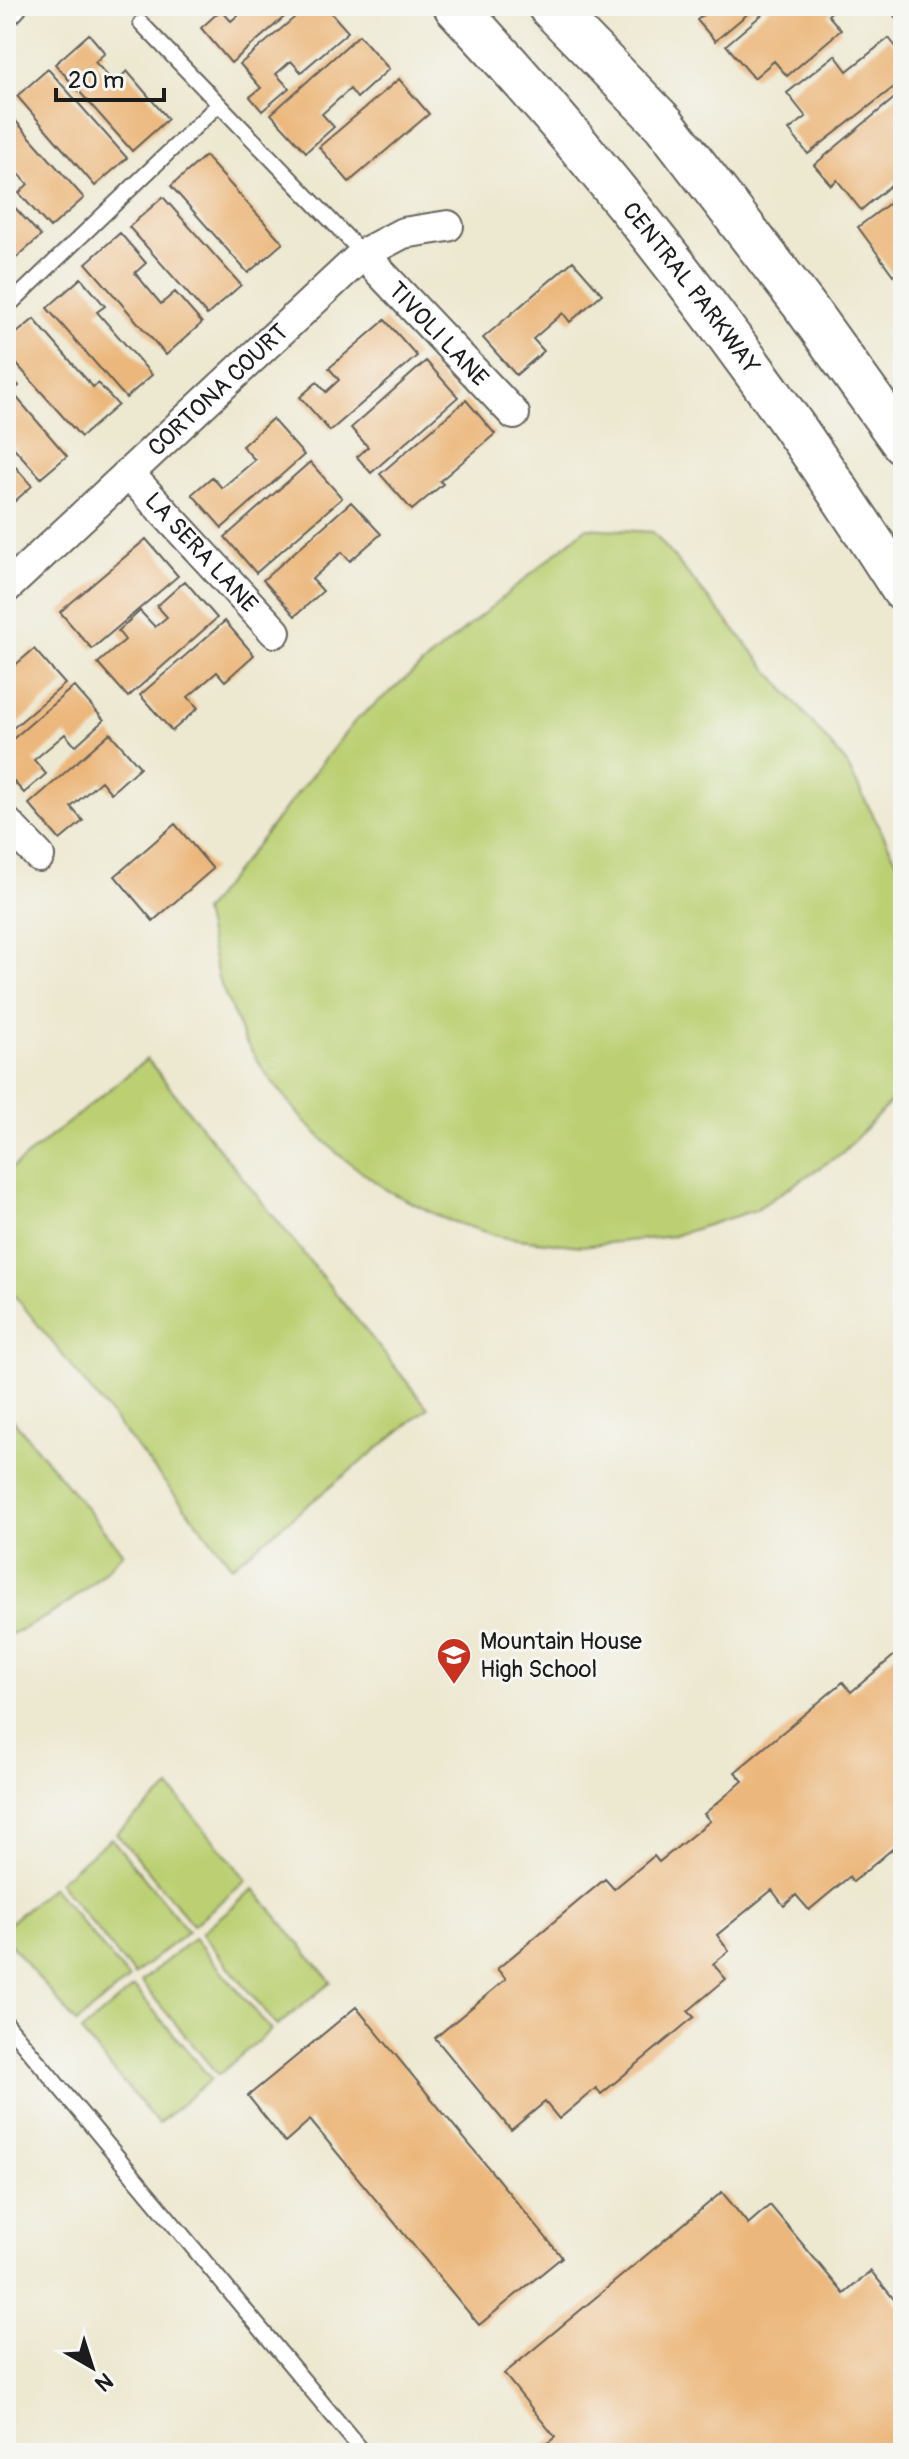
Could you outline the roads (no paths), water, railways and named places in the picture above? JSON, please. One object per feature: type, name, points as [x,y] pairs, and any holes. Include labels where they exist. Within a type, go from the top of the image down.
[{"type":"main road","name":"CENTRAL PARKWAY","points":[[455,6],[585,154],[684,277],[784,412],[903,590]]},
{"type":"main road","points":[[549,6],[664,124],[803,304],[903,443]]},
{"type":"street","points":[[6,11],[11,6]]},
{"type":"street","name":"CORTONA COURT","points":[[6,588],[363,254],[403,233],[448,226]]},
{"type":"street","name":"TIVOLI LANE","points":[[363,254],[514,414]]},
{"type":"street","name":"LA SERA LANE","points":[[128,473],[275,632]]},
{"type":"street","points":[[6,822],[39,856]]},
{"type":"lane","points":[[897,6],[903,14]]},
{"type":"lane","points":[[141,23],[363,254]]},
{"type":"lane","points":[[6,308],[219,104]]},
{"type":"lane","points":[[6,2023],[364,2453]]},
{"type":"place","name":"Mountain House High School","points":[[454,1686]]}]
